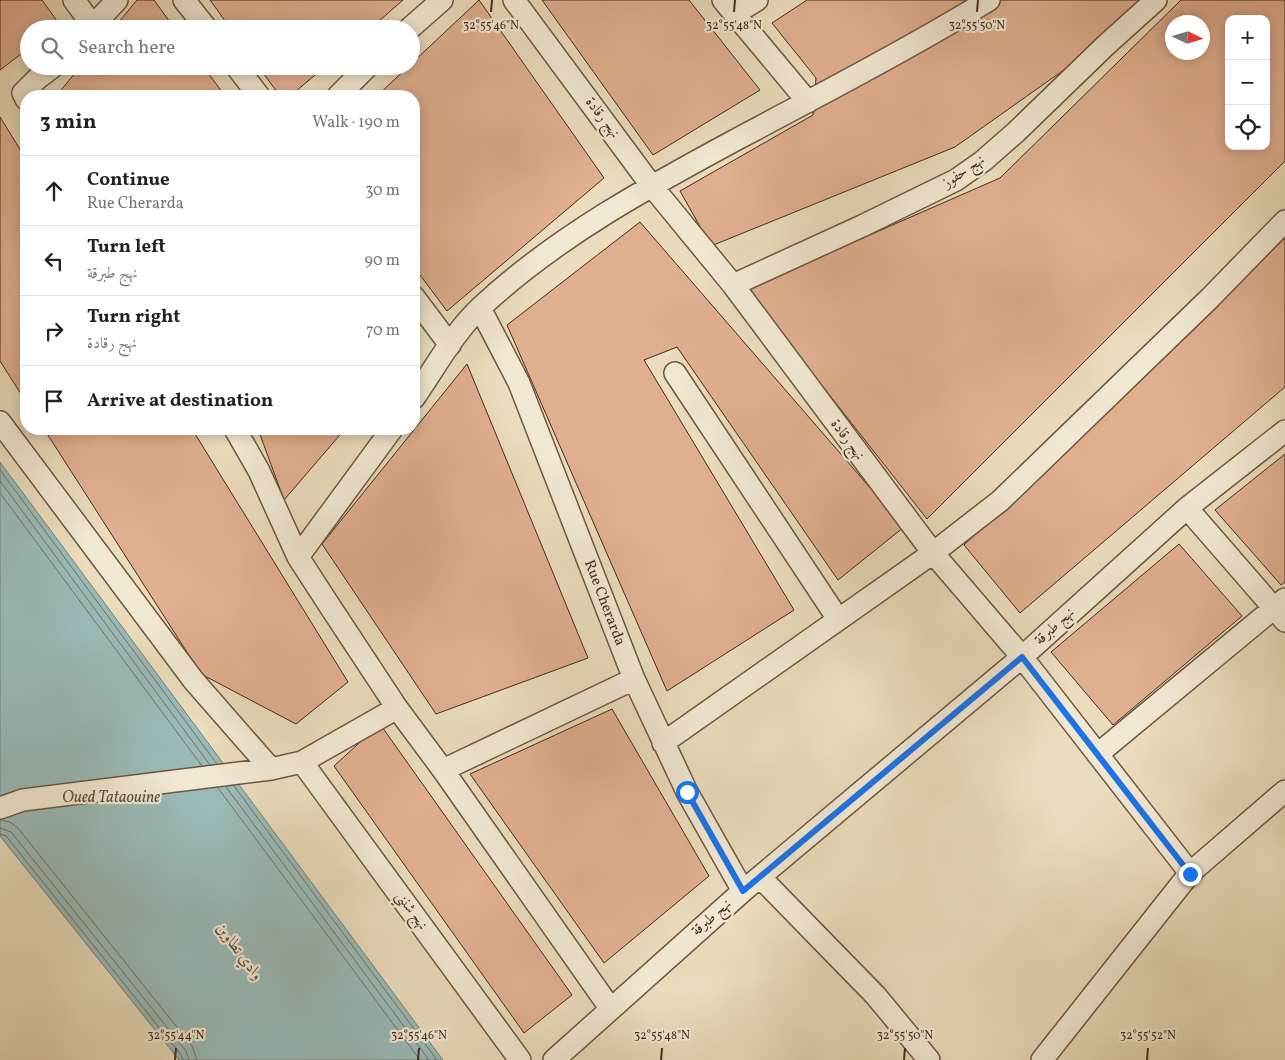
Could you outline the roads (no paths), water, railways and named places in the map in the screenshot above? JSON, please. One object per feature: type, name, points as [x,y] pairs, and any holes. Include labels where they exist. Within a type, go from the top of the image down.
[{"type":"street","points":[[74,0],[87,20]]},
{"type":"street","points":[[99,20],[118,0]]},
{"type":"street","points":[[184,0],[200,20]]},
{"type":"street","points":[[419,20],[442,0]]},
{"type":"street","name":"نهج رقادة","points":[[514,0],[651,185],[733,285],[933,553],[1022,657],[1190,874]]},
{"type":"street","points":[[757,0],[729,7],[808,102]]},
{"type":"street","points":[[420,389],[450,345],[480,308],[526,269],[651,185],[922,40],[989,0]]},
{"type":"street","name":"نهج حفوز","points":[[733,285],[862,226],[956,180],[1016,133],[1105,46],[1156,0]]},
{"type":"street","points":[[29,90],[42,75]]},
{"type":"street","points":[[243,75],[254,90]]},
{"type":"street","points":[[344,90],[359,75]]},
{"type":"street","points":[[664,743],[933,553],[1000,502],[1190,317],[1285,221]]},
{"type":"street","points":[[420,305],[450,345]]},
{"type":"street","name":"Rue Cherarda","points":[[480,308],[519,383],[634,679],[687,792],[743,891]]},
{"type":"street","points":[[675,372],[838,619]]},
{"type":"street","points":[[0,422],[194,681],[271,769]]},
{"type":"street","name":"نهج طبرقة","points":[[554,1060],[743,891],[1022,657],[1187,508],[1285,431]]},
{"type":"street","points":[[238,435],[259,472],[298,556],[397,708],[443,770],[610,1008]]},
{"type":"street","points":[[298,556],[388,435]]},
{"type":"street","points":[[1098,753],[1281,609],[1187,508]]},
{"type":"street","points":[[443,770],[634,679]]},
{"type":"street","points":[[0,808],[23,800],[271,769],[302,762],[397,708]]},
{"type":"street","name":"نهج شنني","points":[[302,762],[520,1060]]},
{"type":"street","points":[[1042,1060],[1190,874],[1285,791]]},
{"type":"street","points":[[760,877],[876,996],[930,1060]]},
{"type":"water","name":"Oued Tataouine","points":[[0,462],[443,1060],[179,1060],[0,836]]},
{"type":"water label","name":"وادي تطاوين","points":[[239,952]]}]
